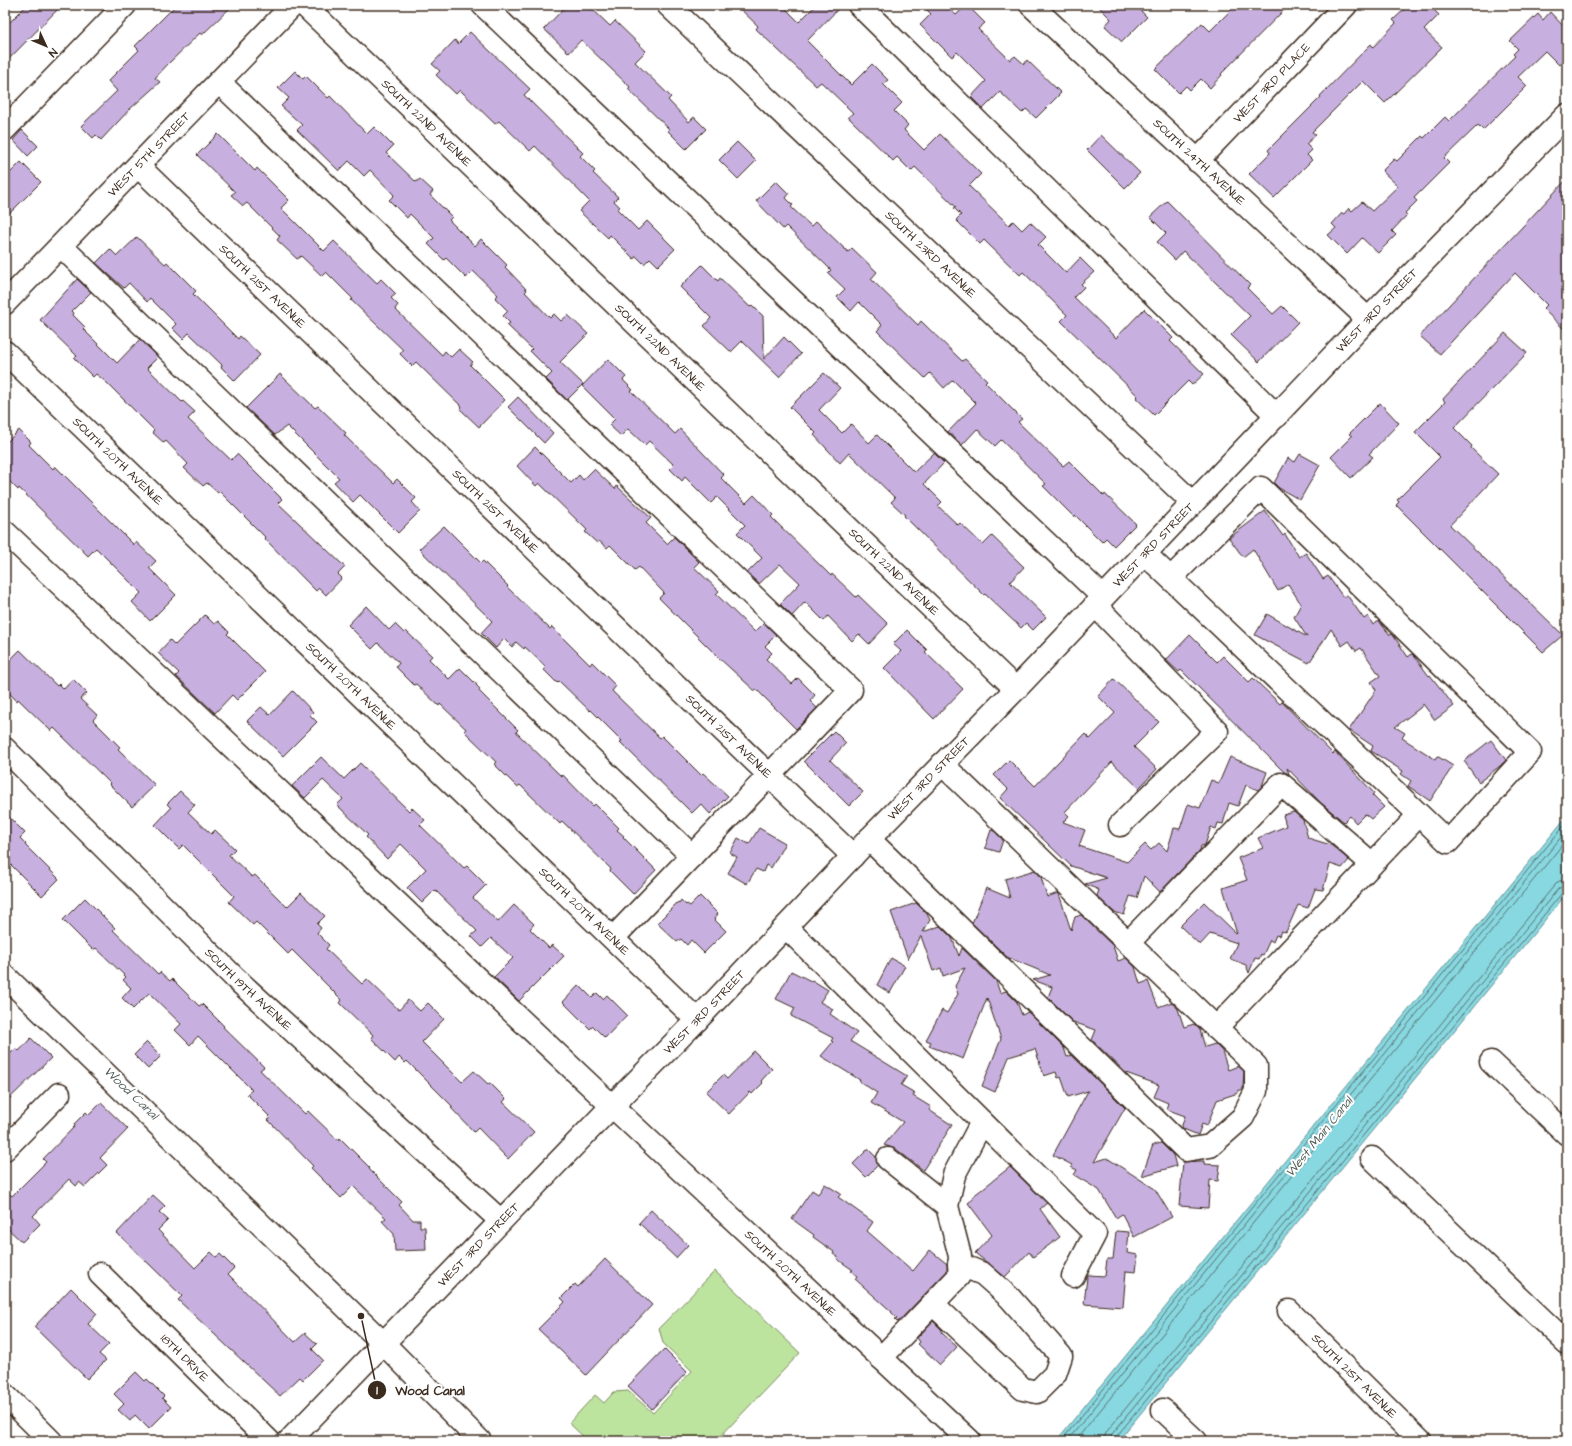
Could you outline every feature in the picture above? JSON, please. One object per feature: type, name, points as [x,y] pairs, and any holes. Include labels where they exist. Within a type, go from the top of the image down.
[{"type":"street","points":[[5,129],[125,5]]},
{"type":"street","name":"WEST 5TH STREET","points":[[5,303],[293,5]]},
{"type":"street","name":"SOUTH 22ND AVENUE","points":[[304,5],[1016,689]]},
{"type":"street","points":[[483,5],[1099,601],[1217,731],[1120,824]]},
{"type":"street","name":"SOUTH 23RD AVENUE","points":[[668,5],[1193,503]]},
{"type":"street","points":[[859,5],[1277,416]]},
{"type":"street","name":"SOUTH 24TH AVENUE","points":[[1030,5],[1368,320]]},
{"type":"street","name":"WEST 3RD PLACE","points":[[1197,160],[1346,5]]},
{"type":"street","points":[[219,82],[851,690],[613,938]]},
{"type":"street","name":"WEST 3RD STREET","points":[[289,1441],[697,1020],[869,839],[1016,689],[1144,553],[1567,115]]},
{"type":"street","name":"SOUTH 21ST AVENUE","points":[[138,166],[853,856]]},
{"type":"street","points":[[61,246],[692,856]]},
{"type":"street","name":"SOUTH 20TH AVENUE","points":[[5,352],[697,1020]]},
{"type":"street","points":[[1144,553],[1448,842],[1530,752],[1261,488],[1171,578]]},
{"type":"street","name":"SOUTH 20TH AVENUE","points":[[5,532],[612,1106],[970,1441]]},
{"type":"street","name":"SOUTH 19TH AVENUE","points":[[5,749],[235,978],[501,1221]]},
{"type":"street","points":[[869,839],[1186,1150],[1210,1146],[1243,1117],[1256,1091],[1256,1066],[942,764]]},
{"type":"street","points":[[1128,943],[1281,784],[1372,864]]},
{"type":"street","points":[[1216,1028],[1419,815]]},
{"type":"street","points":[[786,926],[1095,1234],[1073,1276]]},
{"type":"street","points":[[5,976],[384,1344],[480,1441]]},
{"type":"street","points":[[1491,1062],[1567,1134]]},
{"type":"street","points":[[5,1149],[59,1094]]},
{"type":"street","points":[[881,1358],[959,1276],[960,1256],[947,1206],[954,1175],[982,1122]]},
{"type":"street","points":[[1372,1158],[1567,1343]]},
{"type":"street","points":[[888,1159],[947,1206]]},
{"type":"street","points":[[933,1304],[1022,1389],[1037,1392],[1054,1374],[1061,1356],[1010,1298],[984,1274],[959,1264]]},
{"type":"street","name":"18TH DRIVE","points":[[100,1274],[269,1441]]},
{"type":"street","name":"SOUTH 21ST AVENUE","points":[[1289,1311],[1420,1441]]},
{"type":"street","points":[[5,1395],[51,1441]]},
{"type":"street","points":[[1163,1410],[1196,1441]]},
{"type":"green space","points":[[715,1271],[800,1353],[716,1441],[588,1441],[569,1423],[595,1395],[604,1403],[614,1392],[628,1391],[653,1413],[692,1371],[663,1343],[659,1328]]},
{"type":"water","name":"West Main Canal","points":[[1567,816],[1567,893],[1118,1441],[1056,1441]]},
{"type":"building","points":[[27,5],[62,5],[5,63],[5,27]]},
{"type":"building","points":[[176,5],[233,5],[202,35],[200,33],[169,63],[155,78],[160,82],[130,109],[101,140],[96,135],[93,138],[81,126],[117,91],[108,81],[139,50],[135,46]]},
{"type":"building","points":[[567,5],[588,5],[610,26],[615,21],[646,51],[635,62],[671,97],[668,100],[689,122],[694,117],[706,129],[686,149],[668,131],[669,129],[628,89],[630,87],[581,40],[569,53],[544,29]]},
{"type":"building","points":[[736,5],[782,5],[799,22],[816,5],[842,5],[807,41],[851,85],[872,64],[888,80],[883,84],[902,103],[894,111],[908,125],[904,130],[924,150],[940,134],[981,174],[969,186],[1009,225],[1013,221],[1022,230],[1030,222],[1046,237],[1038,245],[1066,273],[1080,258],[1094,272],[1081,284],[1084,287],[1074,297],[1116,338],[1144,309],[1173,338],[1170,341],[1204,374],[1192,385],[1188,381],[1154,415],[1136,398],[1138,396],[1061,321],[1067,315],[1023,272],[1020,275],[984,240],[980,244],[956,220],[961,215],[954,208],[956,207],[915,167],[911,171],[897,157],[893,161],[848,117],[853,113],[845,105],[821,82],[816,86],[756,29],[758,26]]},
{"type":"building","points":[[922,5],[945,5],[956,15],[967,5],[985,23],[978,29],[1010,60],[1015,56],[1024,64],[1027,60],[1061,93],[1036,118],[1026,109],[1022,113],[1000,92],[983,109],[971,97],[986,81],[957,52],[952,57],[920,25],[931,14]]},
{"type":"building","points":[[1097,5],[1135,5],[1147,17],[1122,42],[1105,26],[1111,19]]},
{"type":"building","points":[[1236,5],[1289,5],[1221,74],[1222,75],[1210,88],[1201,79],[1190,90],[1186,86],[1179,93],[1155,69],[1202,23],[1210,31]]},
{"type":"building","points":[[1409,5],[1429,5],[1439,15],[1424,30],[1442,47],[1385,103],[1363,81],[1312,132],[1316,135],[1306,144],[1312,150],[1307,155],[1312,160],[1274,198],[1249,174],[1270,153],[1268,150],[1321,97],[1320,96],[1371,44],[1373,47],[1396,23],[1393,20]]},
{"type":"building","points":[[1550,12],[1567,30],[1567,57],[1559,65],[1545,51],[1518,77],[1527,86],[1483,130],[1478,125],[1444,158],[1449,163],[1414,198],[1417,201],[1405,213],[1407,215],[1392,231],[1396,235],[1378,253],[1362,238],[1347,254],[1328,235],[1336,228],[1332,224],[1342,213],[1344,214],[1349,208],[1352,211],[1362,202],[1372,211],[1398,186],[1382,171],[1394,159],[1397,161],[1422,136],[1424,138],[1445,117],[1449,121],[1515,56],[1513,54],[1518,49],[1510,41],[1538,14],[1543,20]]},
{"type":"building","points":[[470,32],[530,89],[524,95],[583,153],[580,156],[595,171],[593,173],[618,197],[614,201],[620,207],[617,209],[638,230],[647,221],[675,249],[658,266],[650,258],[644,264],[636,256],[634,259],[610,235],[608,238],[579,211],[589,201],[535,146],[530,151],[499,121],[495,124],[460,90],[456,94],[436,75],[440,71],[432,64],[455,40],[458,44]]},
{"type":"building","points":[[295,71],[303,79],[306,76],[328,98],[330,96],[367,134],[374,127],[393,146],[386,153],[416,182],[420,179],[433,191],[430,195],[452,217],[449,220],[475,246],[481,239],[507,265],[505,267],[527,290],[525,292],[550,318],[554,314],[561,321],[568,315],[588,334],[560,362],[583,384],[567,400],[546,379],[552,373],[530,351],[532,349],[507,325],[510,323],[503,316],[508,311],[495,298],[498,295],[473,271],[466,278],[446,258],[444,260],[428,244],[434,238],[410,214],[407,218],[389,200],[394,195],[370,170],[364,176],[349,161],[339,171],[297,130],[302,125],[281,106],[289,98],[278,88]]},
{"type":"building","points":[[22,130],[38,146],[28,156],[13,140]]},
{"type":"building","points":[[218,134],[255,171],[257,168],[289,200],[281,208],[324,251],[334,241],[377,283],[381,279],[396,294],[391,298],[398,305],[395,309],[442,355],[445,351],[451,357],[459,349],[473,362],[470,365],[505,400],[479,427],[460,409],[462,407],[416,362],[412,366],[400,354],[403,350],[351,300],[353,299],[326,272],[322,276],[301,256],[297,259],[277,240],[280,236],[247,203],[243,206],[231,195],[235,192],[197,155]]},
{"type":"building","points":[[1101,135],[1140,173],[1125,188],[1087,150]]},
{"type":"building","points":[[737,142],[756,161],[738,179],[719,160]]},
{"type":"building","points":[[21,162],[41,182],[5,218],[5,178]]},
{"type":"building","points":[[1567,179],[1567,332],[1543,309],[1547,305],[1515,273],[1440,354],[1420,336]]},
{"type":"building","points":[[776,181],[789,194],[786,198],[793,205],[791,207],[811,226],[816,221],[848,252],[852,248],[877,272],[871,279],[918,325],[921,321],[962,361],[965,359],[987,380],[985,382],[1022,419],[1018,422],[1063,466],[1069,461],[1104,496],[1105,494],[1136,524],[1114,546],[1106,538],[1102,542],[1075,515],[1074,517],[1043,486],[1046,484],[1001,440],[995,446],[977,429],[962,445],[948,432],[976,403],[953,380],[944,388],[930,373],[925,378],[877,331],[882,325],[859,302],[851,311],[837,297],[845,289],[828,273],[831,270],[786,226],[783,229],[756,201]]},
{"type":"building","points":[[1167,201],[1250,285],[1247,288],[1273,314],[1282,306],[1298,322],[1259,362],[1231,335],[1250,316],[1183,251],[1175,260],[1157,242],[1166,233],[1150,217]]},
{"type":"building","points":[[137,237],[165,264],[167,262],[196,291],[193,294],[238,339],[240,336],[260,355],[235,381],[221,367],[222,365],[189,333],[183,339],[172,328],[176,324],[150,298],[147,302],[129,283],[124,288],[96,263],[110,249],[117,256]]},
{"type":"building","points":[[702,265],[718,281],[720,278],[750,307],[752,305],[763,316],[764,359],[784,337],[801,354],[779,377],[742,341],[731,352],[704,326],[711,318],[680,287]]},
{"type":"building","points":[[77,279],[91,292],[72,311],[74,313],[73,315],[85,327],[83,329],[117,363],[140,339],[158,357],[147,368],[182,402],[183,401],[195,412],[188,419],[231,460],[237,454],[282,499],[278,503],[345,567],[338,574],[342,578],[326,595],[319,588],[316,591],[219,491],[218,493],[207,483],[203,486],[184,468],[188,464],[166,441],[164,443],[152,432],[154,430],[106,382],[96,374],[93,377],[74,358],[77,356],[40,320]]},
{"type":"building","points":[[1505,333],[1527,353],[1454,428],[1472,446],[1471,448],[1498,474],[1450,525],[1563,635],[1543,652],[1396,505],[1399,502],[1397,500],[1440,457],[1415,432],[1445,402],[1443,399]]},
{"type":"building","points":[[608,359],[626,377],[623,380],[633,390],[631,391],[675,434],[680,429],[724,475],[721,478],[746,503],[754,495],[773,515],[771,517],[831,576],[832,574],[856,597],[858,595],[888,624],[869,644],[859,634],[852,641],[828,616],[824,621],[805,602],[792,616],[780,604],[800,583],[780,564],[759,584],[747,573],[762,558],[737,533],[745,525],[717,497],[711,503],[685,477],[682,481],[670,469],[674,465],[649,441],[645,445],[628,429],[621,436],[609,425],[615,419],[582,386]]},
{"type":"building","points":[[824,373],[840,388],[819,410],[842,433],[851,424],[869,443],[877,435],[914,472],[934,453],[944,463],[924,484],[942,502],[938,506],[958,525],[960,523],[983,545],[992,536],[1024,567],[1010,582],[1046,617],[1033,630],[1026,623],[1021,628],[985,594],[984,595],[904,516],[905,515],[891,502],[895,498],[849,453],[840,463],[814,435],[816,433],[790,407]]},
{"type":"building","points":[[280,374],[315,408],[318,406],[346,433],[344,435],[393,483],[397,479],[416,498],[412,502],[420,511],[398,533],[360,495],[353,502],[334,482],[339,478],[287,426],[275,435],[246,408]]},
{"type":"building","points":[[518,397],[553,433],[544,443],[508,407]]},
{"type":"building","points":[[1380,403],[1399,423],[1369,454],[1373,457],[1351,478],[1331,457],[1352,436],[1349,434]]},
{"type":"building","points":[[19,430],[31,442],[29,445],[53,469],[55,466],[134,545],[136,542],[156,561],[149,568],[176,595],[150,621],[132,602],[141,593],[96,548],[88,556],[19,488],[18,490],[5,477],[5,444]]},
{"type":"building","points":[[535,447],[571,483],[579,475],[583,480],[594,469],[615,489],[617,486],[651,518],[646,523],[667,544],[674,537],[699,562],[694,567],[719,591],[716,594],[755,632],[764,623],[776,635],[765,646],[772,653],[766,659],[792,684],[798,678],[815,695],[810,701],[817,708],[796,729],[756,689],[755,691],[719,658],[659,598],[664,593],[639,567],[635,570],[610,545],[607,548],[599,541],[597,543],[585,532],[587,530],[539,483],[536,486],[517,466]]},
{"type":"building","points":[[1300,454],[1320,465],[1300,500],[1279,488],[1274,483],[1288,458],[1295,462]]},
{"type":"building","points":[[1265,511],[1283,536],[1285,534],[1299,557],[1306,553],[1323,579],[1328,576],[1343,597],[1347,595],[1364,619],[1368,616],[1373,625],[1379,621],[1390,635],[1393,635],[1408,657],[1412,654],[1415,657],[1454,706],[1435,720],[1423,704],[1395,727],[1405,733],[1402,738],[1435,759],[1437,756],[1453,766],[1430,801],[1408,786],[1411,781],[1401,774],[1403,771],[1371,751],[1373,746],[1349,730],[1376,690],[1371,682],[1380,676],[1361,648],[1356,651],[1349,641],[1342,646],[1331,629],[1309,663],[1255,635],[1267,614],[1307,637],[1294,617],[1301,604],[1288,584],[1278,591],[1253,549],[1243,557],[1229,538]]},
{"type":"building","points":[[444,526],[481,563],[483,561],[550,629],[552,627],[590,665],[592,662],[616,686],[612,691],[660,738],[662,736],[701,775],[703,773],[728,796],[710,814],[701,804],[692,813],[620,742],[622,741],[591,710],[590,711],[559,681],[557,683],[544,670],[546,667],[525,647],[524,649],[516,642],[512,647],[504,639],[496,648],[481,633],[492,621],[419,549]]},
{"type":"building","points":[[366,606],[389,630],[395,624],[404,633],[406,631],[432,656],[429,659],[449,679],[460,668],[477,685],[480,689],[479,691],[518,730],[516,732],[562,777],[563,775],[593,806],[595,804],[619,828],[617,830],[624,836],[623,837],[656,870],[633,894],[610,871],[611,869],[562,821],[560,824],[520,785],[517,787],[494,764],[496,762],[464,731],[466,729],[440,704],[439,706],[416,684],[414,685],[396,667],[399,663],[378,643],[372,649],[348,625]]},
{"type":"building","points":[[205,615],[214,624],[218,621],[229,632],[227,634],[265,672],[237,700],[232,695],[215,713],[176,676],[179,673],[158,653],[170,640],[175,645]]},
{"type":"building","points":[[907,630],[927,650],[925,652],[963,689],[934,719],[884,668],[901,651],[893,644]]},
{"type":"building","points":[[1190,635],[1217,662],[1223,656],[1249,682],[1253,678],[1280,704],[1282,702],[1333,754],[1335,752],[1374,793],[1372,795],[1384,807],[1371,819],[1365,814],[1356,823],[1350,816],[1344,822],[1321,803],[1287,768],[1289,774],[1284,772],[1181,670],[1179,672],[1166,660]]},
{"type":"building","points":[[20,650],[57,686],[59,684],[64,689],[73,679],[87,693],[80,699],[97,715],[93,720],[120,747],[118,749],[155,785],[132,807],[109,784],[110,783],[54,728],[51,731],[18,699],[17,701],[5,689],[5,665]]},
{"type":"building","points":[[1114,679],[1159,722],[1134,747],[1157,769],[1139,788],[1112,762],[1065,812],[1069,816],[1063,822],[1085,830],[1079,846],[1127,862],[1145,844],[1151,850],[1159,843],[1167,851],[1174,828],[1180,829],[1188,804],[1200,808],[1211,780],[1219,783],[1230,757],[1267,772],[1262,786],[1258,790],[1246,785],[1238,806],[1229,803],[1223,824],[1218,823],[1216,829],[1211,827],[1205,845],[1201,846],[1200,850],[1160,892],[1144,876],[1137,898],[1130,896],[1124,915],[1114,912],[1097,896],[1099,890],[1085,884],[1107,878],[1071,866],[1000,798],[1008,789],[994,775],[1009,760],[1035,786],[1085,734],[1090,739],[1115,713],[1098,696]]},
{"type":"building","points":[[293,691],[313,712],[310,715],[317,722],[283,756],[247,721],[261,707],[270,715]]},
{"type":"building","points":[[834,731],[846,743],[830,760],[863,792],[849,806],[804,761]]},
{"type":"building","points":[[1491,740],[1506,760],[1479,782],[1464,761]]},
{"type":"building","points":[[321,757],[344,779],[360,763],[409,811],[412,808],[425,820],[420,825],[464,868],[467,866],[486,885],[473,898],[498,922],[514,905],[534,924],[530,929],[549,948],[552,945],[564,956],[519,1001],[494,977],[513,958],[491,938],[482,947],[471,936],[477,931],[435,890],[422,903],[407,888],[426,869],[401,844],[387,859],[366,837],[368,835],[337,805],[343,799],[323,780],[305,798],[292,786]]},
{"type":"building","points":[[180,791],[195,805],[188,812],[211,834],[215,830],[235,849],[229,855],[252,877],[255,875],[287,907],[301,893],[325,916],[317,924],[321,928],[317,933],[329,945],[326,949],[362,984],[367,979],[399,1010],[408,1000],[420,1011],[428,1003],[444,1019],[422,1042],[462,1082],[474,1071],[488,1084],[490,1083],[506,1099],[503,1102],[534,1132],[508,1159],[478,1128],[474,1132],[451,1108],[453,1107],[407,1061],[405,1063],[399,1057],[395,1062],[371,1038],[373,1035],[340,1003],[342,1000],[292,950],[288,954],[256,922],[253,925],[229,902],[234,896],[183,845],[179,849],[155,825],[171,808],[167,804]]},
{"type":"building","points":[[1294,812],[1303,820],[1308,838],[1331,845],[1349,860],[1342,868],[1330,864],[1323,890],[1315,889],[1308,908],[1298,905],[1286,932],[1281,931],[1279,936],[1276,935],[1273,942],[1270,940],[1263,955],[1261,954],[1259,959],[1255,958],[1249,973],[1246,965],[1230,959],[1237,943],[1210,934],[1200,945],[1180,926],[1204,902],[1237,934],[1223,888],[1247,880],[1238,858],[1263,848],[1258,838],[1286,826],[1283,815]]},
{"type":"building","points":[[5,813],[25,833],[20,838],[26,844],[25,845],[59,879],[42,896],[5,859]]},
{"type":"building","points":[[759,828],[785,843],[771,868],[766,865],[763,872],[756,869],[747,884],[728,873],[737,857],[730,853],[738,838],[749,844]]},
{"type":"building","points":[[991,830],[1003,840],[999,852],[985,848]]},
{"type":"building","points":[[1035,870],[1041,877],[1047,897],[1058,893],[1059,894],[1071,930],[1075,917],[1081,915],[1113,946],[1118,961],[1126,958],[1135,967],[1140,984],[1148,981],[1158,1007],[1172,1002],[1178,1009],[1184,1027],[1194,1024],[1200,1030],[1205,1047],[1215,1044],[1222,1051],[1228,1070],[1238,1066],[1244,1071],[1243,1089],[1238,1091],[1238,1093],[1217,1100],[1207,1126],[1202,1124],[1198,1135],[1181,1128],[1185,1116],[1166,1109],[1168,1103],[1154,1097],[1159,1085],[1126,1073],[1092,1040],[1096,1030],[1073,1022],[1048,997],[1052,987],[1033,980],[1050,975],[1007,957],[972,923],[986,888],[1010,898],[1005,879]]},
{"type":"building","points":[[700,896],[718,914],[714,919],[726,931],[704,953],[691,940],[687,945],[681,939],[677,942],[657,923],[681,900],[686,905],[687,904],[690,906]]},
{"type":"building","points":[[85,898],[115,928],[113,930],[158,974],[160,972],[170,981],[172,979],[199,1006],[202,1004],[264,1067],[260,1070],[305,1114],[308,1111],[338,1140],[340,1138],[370,1168],[369,1169],[402,1202],[399,1205],[413,1220],[420,1220],[420,1227],[425,1227],[426,1250],[395,1251],[394,1234],[382,1221],[386,1218],[353,1186],[341,1198],[311,1168],[313,1166],[268,1120],[271,1118],[247,1094],[252,1090],[198,1036],[190,1045],[175,1030],[181,1024],[149,993],[133,1009],[122,998],[131,988],[123,980],[126,977],[96,948],[93,950],[63,920]]},
{"type":"building","points":[[916,903],[927,914],[930,920],[923,932],[940,926],[952,938],[959,956],[962,948],[996,981],[1000,993],[1006,991],[1017,1002],[1022,1015],[1028,1012],[1064,1048],[1067,1057],[1072,1055],[1125,1108],[1094,1162],[1107,1158],[1155,1189],[1172,1217],[1134,1237],[1122,1214],[1116,1218],[1099,1190],[1074,1175],[1077,1170],[1071,1167],[1072,1165],[1053,1155],[1088,1091],[1068,1097],[1061,1077],[1058,1078],[1056,1072],[1044,1076],[1035,1049],[1009,1057],[995,1092],[982,1086],[1001,1039],[987,998],[963,1059],[929,1046],[931,1042],[926,1040],[942,1010],[947,1013],[958,994],[955,986],[965,968],[943,976],[941,968],[933,971],[921,936],[908,959],[891,912]]},
{"type":"building","points":[[891,958],[905,966],[890,993],[877,985]]},
{"type":"building","points":[[791,971],[811,981],[812,980],[828,990],[820,1002],[833,1009],[830,1014],[857,1033],[850,1041],[907,1076],[901,1085],[915,1093],[913,1096],[931,1107],[929,1110],[952,1125],[923,1170],[896,1149],[884,1145],[903,1122],[871,1103],[877,1093],[859,1081],[860,1080],[821,1056],[833,1042],[831,1041],[833,1038],[791,1016],[795,1008],[776,999]]},
{"type":"building","points":[[579,985],[592,998],[597,993],[603,999],[607,995],[627,1015],[605,1038],[593,1026],[590,1029],[563,1002]]},
{"type":"building","points":[[31,1038],[51,1058],[5,1103],[5,1059],[16,1048],[19,1051]]},
{"type":"building","points":[[147,1042],[161,1056],[148,1069],[134,1055]]},
{"type":"building","points":[[754,1051],[772,1069],[761,1081],[763,1083],[752,1094],[750,1092],[729,1114],[706,1092],[723,1075],[727,1079]]},
{"type":"building","points":[[101,1103],[128,1129],[100,1158],[107,1165],[85,1187],[79,1182],[76,1186],[69,1179],[33,1216],[40,1224],[22,1242],[5,1226],[5,1190],[12,1196],[46,1162],[43,1159],[75,1126],[74,1124],[86,1112],[89,1115]]},
{"type":"building","points":[[1161,1143],[1173,1155],[1176,1166],[1142,1176],[1153,1145]]},
{"type":"building","points":[[868,1149],[876,1157],[878,1165],[866,1177],[853,1164]]},
{"type":"building","points":[[1204,1161],[1204,1164],[1220,1165],[1218,1181],[1210,1180],[1208,1208],[1179,1206],[1183,1162]]},
{"type":"building","points":[[1010,1167],[1047,1203],[1040,1209],[1060,1237],[1033,1257],[1029,1252],[1005,1277],[975,1253],[992,1235],[968,1203],[973,1199],[972,1197]]},
{"type":"building","points":[[825,1184],[841,1194],[838,1197],[873,1222],[867,1231],[913,1271],[930,1250],[947,1264],[947,1271],[898,1322],[895,1319],[897,1318],[892,1312],[855,1279],[857,1276],[851,1271],[853,1270],[837,1259],[838,1257],[833,1254],[834,1252],[813,1237],[814,1235],[792,1219],[812,1190],[818,1194]]},
{"type":"building","points":[[153,1195],[165,1206],[159,1212],[168,1220],[158,1230],[195,1268],[211,1252],[216,1257],[220,1254],[234,1268],[228,1274],[295,1342],[305,1333],[317,1344],[312,1349],[323,1360],[303,1380],[300,1377],[280,1396],[178,1300],[182,1296],[117,1233]]},
{"type":"building","points":[[651,1210],[688,1245],[676,1258],[639,1223]]},
{"type":"building","points":[[1116,1231],[1129,1232],[1127,1253],[1138,1255],[1136,1272],[1126,1271],[1123,1307],[1084,1304],[1088,1275],[1105,1276],[1107,1259],[1113,1259]]},
{"type":"building","points":[[605,1259],[652,1305],[586,1375],[538,1329],[565,1302],[561,1298],[575,1284],[578,1287]]},
{"type":"building","points":[[71,1288],[97,1314],[88,1324],[109,1344],[99,1354],[106,1360],[87,1379],[34,1327]]},
{"type":"building","points":[[933,1321],[942,1330],[941,1332],[957,1347],[940,1365],[918,1344],[920,1342],[917,1338]]},
{"type":"building","points":[[664,1349],[687,1372],[652,1409],[628,1386]]},
{"type":"building","points":[[136,1372],[145,1381],[147,1379],[164,1396],[162,1398],[171,1407],[149,1429],[135,1415],[130,1421],[118,1410],[124,1404],[114,1394]]},
{"type":"place","name":"Wood Canal","points":[[361,1316]]}]
